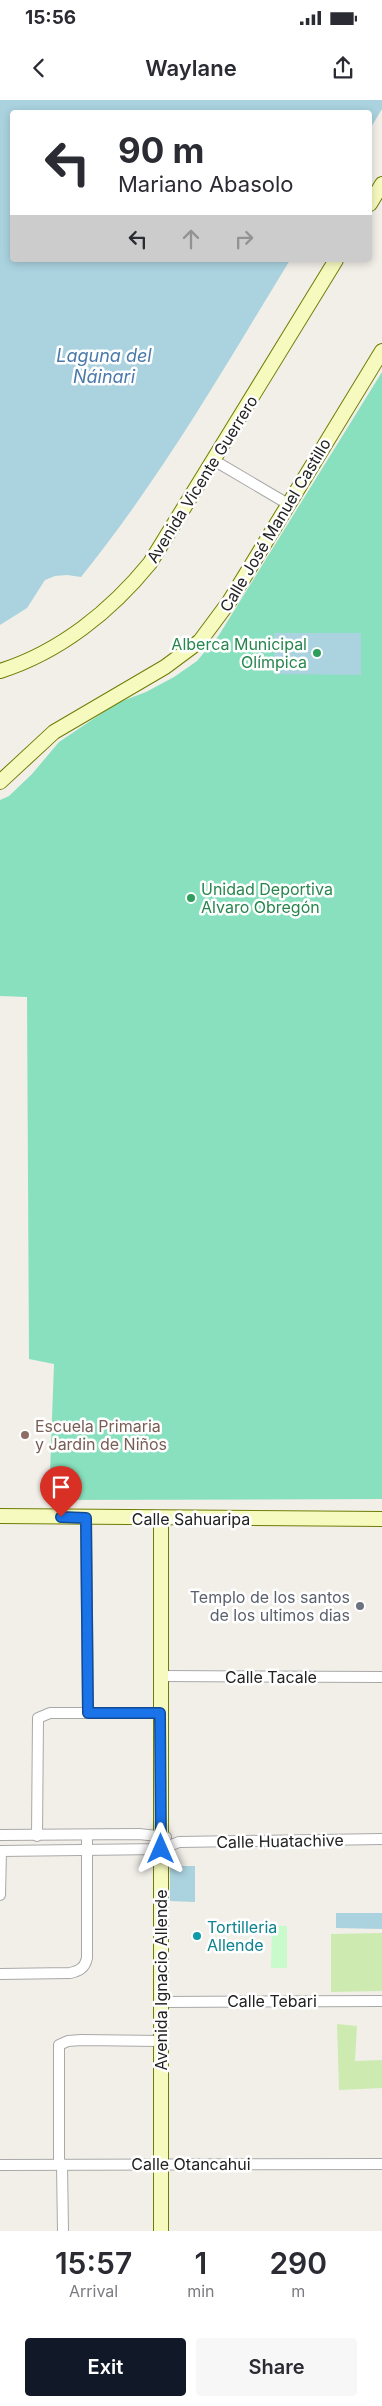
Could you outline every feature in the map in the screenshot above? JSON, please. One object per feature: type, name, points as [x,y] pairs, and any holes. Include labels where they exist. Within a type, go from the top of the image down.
[{"type":"street","points":[[372,201],[382,184]]},
{"type":"street","name":"Avenida Vicente Guerrero","points":[[0,671],[38,655],[85,627],[134,583],[168,538],[335,262]]},
{"type":"street","name":"Calle José Manuel Castillo","points":[[0,782],[54,732],[165,667],[200,641],[229,602],[382,351]]},
{"type":"street","points":[[214,461],[288,504]]},
{"type":"street","name":"Calle Sahuaripa","points":[[0,1516],[161,1519],[382,1519]]},
{"type":"street","points":[[86,1518],[88,1713]]},
{"type":"street","name":"Avenida Ignacio Allende","points":[[161,1519],[161,2231]]},
{"type":"street","name":"Calle Tacale","points":[[161,1676],[382,1677]]},
{"type":"street","points":[[37,1836],[38,1718],[50,1712],[160,1713]]},
{"type":"street","name":"Calle Huatachive","points":[[0,1835],[87,1836],[161,1842],[382,1839]]},
{"type":"street","points":[[0,1974],[70,1973],[80,1970],[85,1965],[87,1958],[87,1836]]},
{"type":"street","name":"Calle Huatachive","points":[[0,1851],[88,1850],[161,1842]]},
{"type":"street","points":[[0,1851],[0,1896]]},
{"type":"street","name":"Calle Tebari","points":[[162,2002],[382,2001]]},
{"type":"street","points":[[62,2231],[59,2045],[71,2040],[161,2041]]},
{"type":"street","name":"Calle Otancahui","points":[[0,2164],[382,2164]]},
{"type":"green space","name":"Unidad Deportiva Alvaro Obregón","points":[[382,372],[382,1499],[49,1500],[54,1364],[29,1359],[27,997],[0,996],[0,800],[9,796],[32,774],[59,742],[117,703],[146,692],[174,677],[197,661],[219,635]]},
{"type":"green space","points":[[272,1926],[287,1926],[287,1968],[271,1968]]},
{"type":"green space","points":[[382,1933],[382,1991],[331,1992],[331,1934]]},
{"type":"green space","points":[[337,2024],[357,2026],[355,2061],[382,2060],[382,2088],[339,2090]]},
{"type":"water","name":"Laguna del Náinari","points":[[0,100],[382,100],[382,109],[372,126],[372,110],[10,110],[10,262],[289,262],[165,462],[81,577],[55,576],[45,580],[27,608],[0,625]]},
{"type":"water","name":"Alberca Municipal Olímpica","points":[[274,633],[361,633],[361,675],[274,674]]},
{"type":"water","points":[[170,1866],[195,1866],[195,1902],[170,1901]]},
{"type":"water","points":[[336,1913],[382,1913],[382,1929],[336,1928]]},
{"type":"place","name":"Alberca Municipal Olímpica","points":[[317,653]]},
{"type":"place","name":"Unidad Deportiva Alvaro Obregón","points":[[191,898]]},
{"type":"place","name":"Escuela Primaria y Jardin de Niños","points":[[25,1435]]},
{"type":"place","name":"Templo de los santos de los ultimos dias","points":[[360,1606]]},
{"type":"place","name":"Tortilleria Allende","points":[[197,1936]]},
{"type":"route","points":[[61,1517],[86,1518],[88,1713],[160,1713],[161,1849]]}]
